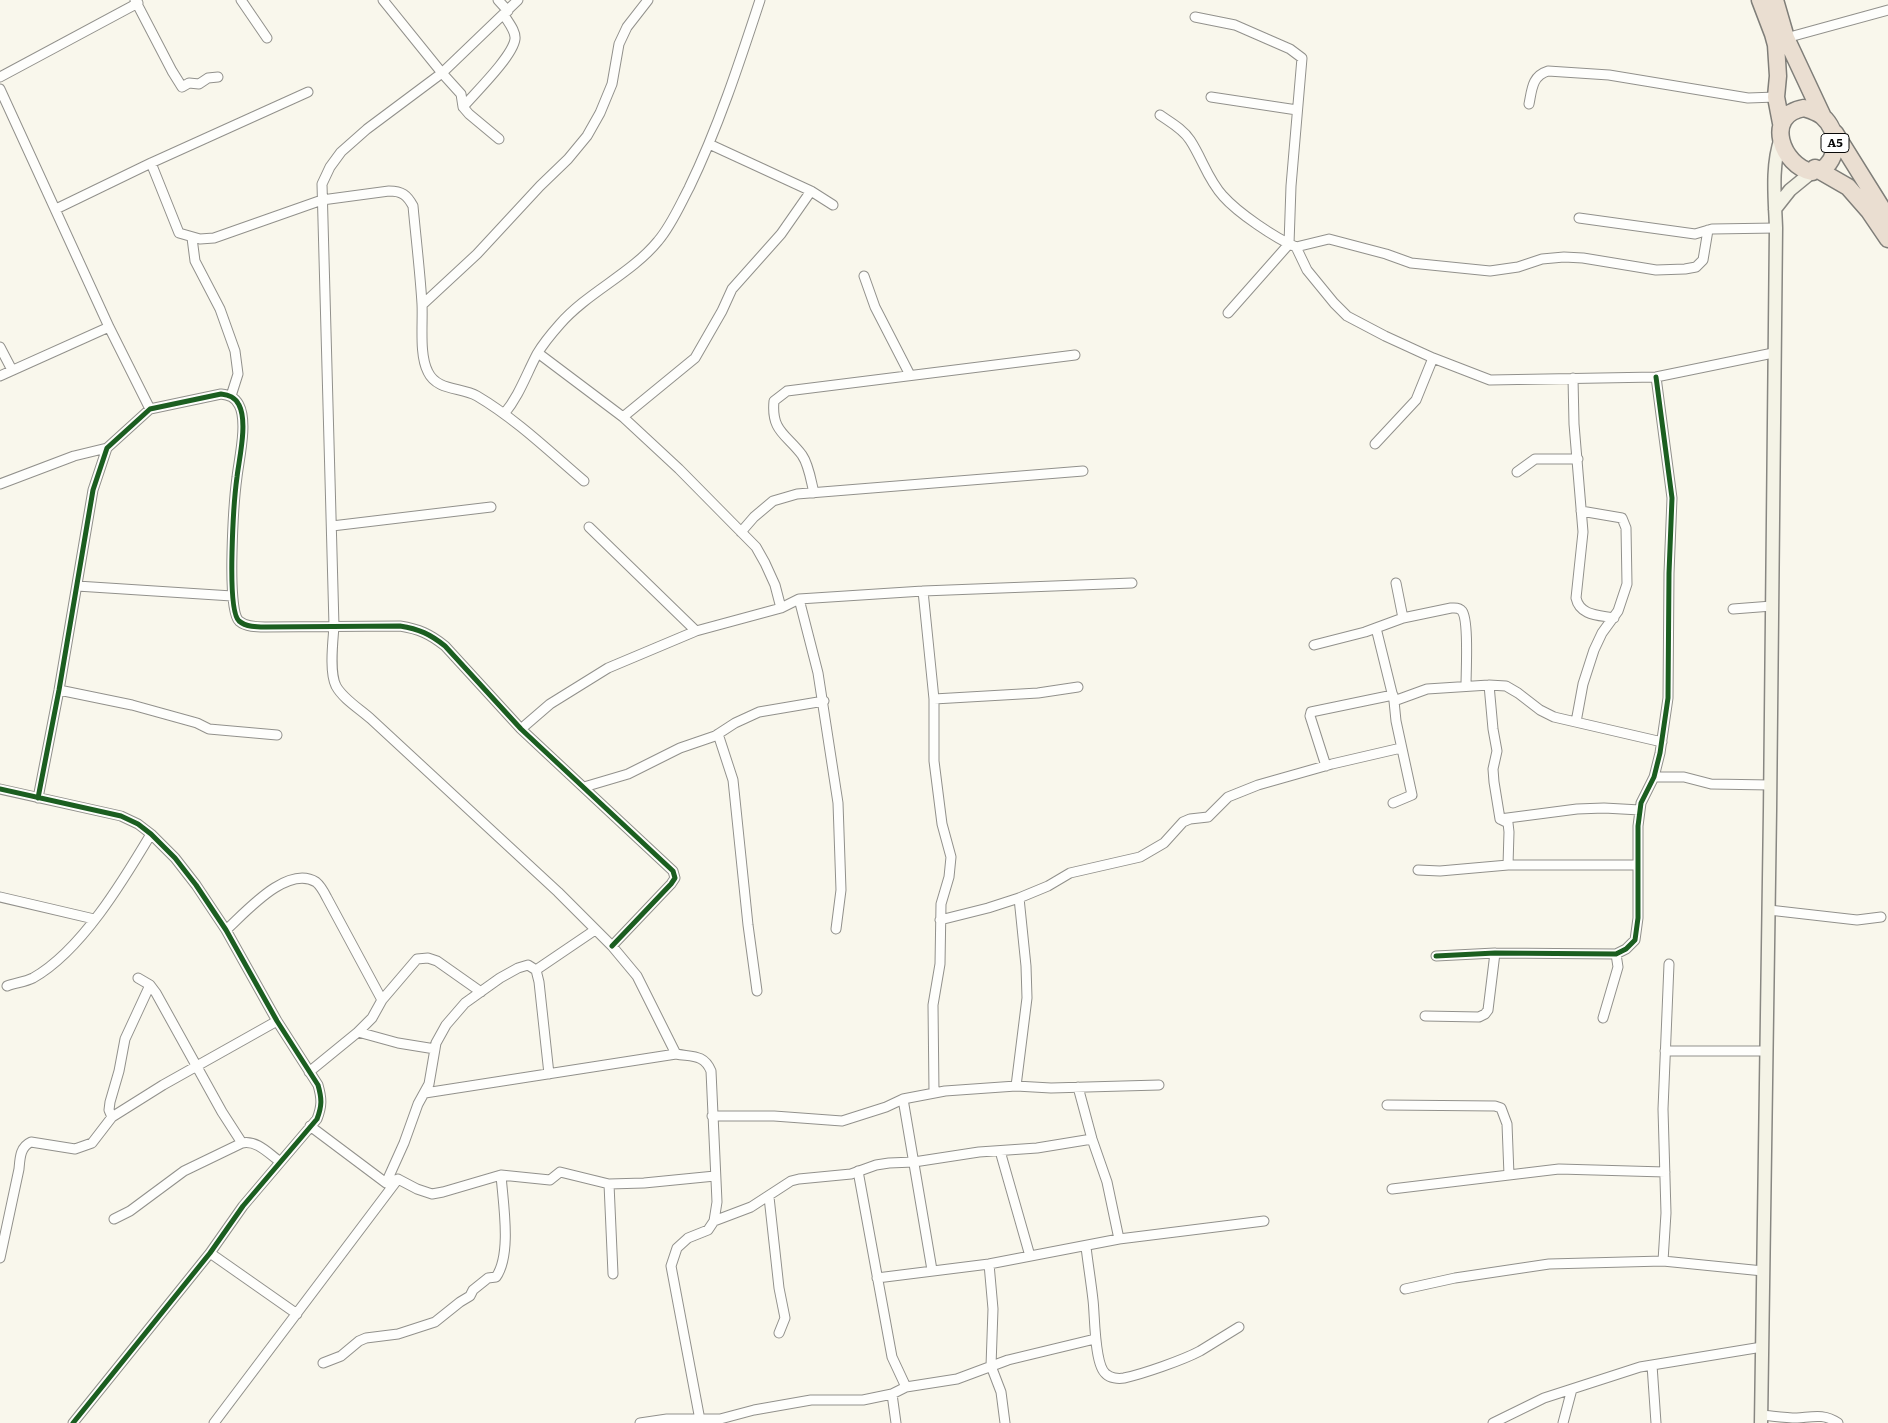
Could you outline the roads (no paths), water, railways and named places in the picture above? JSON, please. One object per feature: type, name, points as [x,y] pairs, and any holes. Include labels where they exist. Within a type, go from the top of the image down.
[{"type":"highway","name":"A5","points":[[1760,0],[1776,45],[1778,76],[1776,97],[1781,130],[1788,155],[1795,165],[1802,170],[1820,171],[1826,168],[1832,160],[1836,150],[1827,123],[1804,108],[1786,115],[1781,130]]},
{"type":"highway","name":"A5","points":[[1775,0],[1786,38],[1827,123],[1888,218]]},
{"type":"highway","name":"A5","points":[[1814,170],[1848,188],[1869,210],[1888,239]]},
{"type":"main road","points":[[1761,1419],[1769,910],[1776,228],[1775,153],[1781,130]]},
{"type":"main road","points":[[1775,209],[1790,190],[1814,170]]},
{"type":"street","points":[[241,0],[267,38]]},
{"type":"street","points":[[383,0],[442,73],[462,94],[464,107],[477,121],[499,139]]},
{"type":"street","points":[[464,107],[503,60],[515,40],[515,33],[498,0]]},
{"type":"street","points":[[518,0],[442,73],[367,129],[341,152],[330,167],[322,184],[332,526],[334,626],[332,644],[336,685],[346,697],[558,892],[612,946],[637,976],[676,1054]]},
{"type":"street","points":[[422,305],[477,254],[540,186],[568,159],[587,136],[600,113],[612,84],[619,44],[627,27],[648,0]]},
{"type":"street","points":[[504,414],[518,394],[538,353],[560,323],[592,295],[641,259],[660,240],[683,200],[709,144],[737,70],[760,0]]},
{"type":"street","points":[[0,77],[137,1],[172,72],[182,87],[189,83],[199,84],[208,78],[218,77]]},
{"type":"street","points":[[1786,38],[1888,10]]},
{"type":"street","points":[[1195,17],[1234,25],[1290,49],[1302,58],[1291,186],[1293,245],[1307,270],[1347,316],[1433,358],[1490,380],[1656,377],[1774,352]]},
{"type":"street","points":[[1529,104],[1534,81],[1540,73],[1548,71],[1609,75],[1748,98],[1776,97]]},
{"type":"street","points":[[0,89],[109,327],[150,409]]},
{"type":"street","points":[[56,209],[151,163],[308,92]]},
{"type":"street","points":[[1211,97],[1298,110]]},
{"type":"street","points":[[1160,115],[1184,133],[1206,172],[1223,197],[1252,221],[1293,245]]},
{"type":"street","points":[[709,144],[811,191],[833,205]]},
{"type":"street","points":[[151,163],[179,233],[200,240],[214,238],[322,200],[389,191],[398,191],[406,194],[413,206],[422,305],[423,353],[427,371],[433,380],[444,386],[472,394],[504,414],[584,481]]},
{"type":"street","points":[[623,417],[695,358],[722,311],[732,289],[781,234],[811,191]]},
{"type":"street","points":[[1578,218],[1695,234],[1708,230],[1776,228]]},
{"type":"street","points":[[1228,314],[1293,245],[1329,239],[1386,254],[1411,263],[1490,271],[1518,267],[1542,260],[1564,258],[1582,258],[1656,270],[1685,269],[1696,267],[1703,260],[1708,230]]},
{"type":"street","points":[[192,238],[194,261],[220,309],[235,351],[238,374],[231,396]]},
{"type":"street","points":[[864,276],[875,307],[910,375]]},
{"type":"street","points":[[0,376],[109,327]]},
{"type":"street","points":[[0,346],[12,370]]},
{"type":"street","points":[[538,353],[623,417],[679,469],[756,547],[776,585],[781,608]]},
{"type":"street","points":[[814,493],[803,456],[780,431],[772,415],[774,401],[787,391],[1075,355]]},
{"type":"street","points":[[1375,444],[1416,400],[1433,358]]},
{"type":"street","points":[[1436,956],[1495,953],[1616,954],[1626,950],[1635,940],[1638,918],[1638,826],[1640,810],[1641,803],[1654,776],[1662,742],[1668,698],[1669,564],[1672,498],[1656,377]]},
{"type":"street","points":[[1573,378],[1574,424],[1583,532],[1577,579],[1578,605],[1586,612],[1614,618]]},
{"type":"street","points":[[0,484],[74,456],[107,448],[150,409],[221,394],[231,396],[239,404],[242,414],[234,501],[232,596],[234,611],[238,621],[247,626],[265,627],[400,626],[418,628],[432,635],[445,646],[521,729],[666,862],[673,871],[675,878],[612,946]]},
{"type":"street","points":[[38,798],[94,490],[107,448]]},
{"type":"street","points":[[1516,472],[1535,458],[1578,459]]},
{"type":"street","points":[[741,532],[773,500],[797,494],[1083,471]]},
{"type":"street","points":[[332,526],[491,507]]},
{"type":"street","points":[[1576,722],[1583,684],[1594,650],[1602,633],[1618,611],[1627,584],[1626,528],[1622,518],[1582,511]]},
{"type":"street","points":[[589,527],[696,631]]},
{"type":"street","points":[[521,729],[550,704],[608,668],[696,631],[781,608],[800,598],[1132,583]]},
{"type":"street","points":[[1396,583],[1403,618]]},
{"type":"street","points":[[77,586],[232,596]]},
{"type":"street","points":[[923,591],[934,699],[934,761],[942,824],[951,857],[949,877],[941,904],[940,964],[933,1005],[934,1092]]},
{"type":"street","points":[[800,598],[824,701],[840,824],[839,859],[841,890],[836,929]]},
{"type":"street","points":[[1733,609],[1772,606]]},
{"type":"street","points":[[1314,644],[1376,628],[1403,618],[1459,608],[1466,624],[1466,686]]},
{"type":"street","points":[[1376,628],[1393,698],[1401,748],[1412,795],[1393,803]]},
{"type":"street","points":[[1489,685],[1492,729],[1497,751],[1494,782],[1500,819]]},
{"type":"street","points":[[1326,766],[1310,716],[1311,712],[1393,698],[1426,690],[1466,686],[1506,686],[1518,692],[1540,710],[1554,717],[1662,742]]},
{"type":"street","points":[[934,699],[1038,693],[1078,687]]},
{"type":"street","points":[[59,690],[132,705],[197,723],[209,729],[277,735]]},
{"type":"street","points":[[584,787],[628,774],[680,748],[718,734],[735,723],[759,712],[824,701]]},
{"type":"street","points":[[718,734],[733,780],[757,991]]},
{"type":"street","points":[[940,920],[1019,898],[1048,886],[1070,873],[1140,857],[1164,843],[1183,822],[1190,819],[1208,817],[1233,794],[1326,766],[1401,748]]},
{"type":"street","points":[[1654,776],[1684,777],[1711,784],[1770,785]]},
{"type":"street","points":[[0,789],[121,816],[138,824],[151,834],[175,858],[196,885],[226,930],[277,1021],[318,1086],[322,1096],[321,1107],[316,1119],[243,1206],[210,1253],[72,1423]]},
{"type":"street","points":[[1500,819],[1577,809],[1640,810]]},
{"type":"street","points":[[1500,819],[1508,823],[1508,866]]},
{"type":"street","points":[[7,986],[32,979],[71,947],[120,883],[151,834]]},
{"type":"street","points":[[1418,870],[1508,866],[1638,865]]},
{"type":"street","points":[[226,930],[277,886],[292,880],[302,879],[315,882],[321,887],[382,1000]]},
{"type":"street","points":[[0,897],[94,919]]},
{"type":"street","points":[[1016,1086],[1027,998],[1026,966],[1019,898]]},
{"type":"street","points":[[1769,910],[1857,920],[1882,916]]},
{"type":"street","points":[[536,970],[595,930]]},
{"type":"street","points":[[1424,1016],[1479,1017],[1485,1014],[1488,1010],[1495,953]]},
{"type":"street","points":[[1603,1018],[1618,967],[1616,954]]},
{"type":"street","points":[[309,1072],[358,1032],[372,1018],[382,1000],[412,964],[422,958],[437,961],[481,992]]},
{"type":"street","points":[[1663,1261],[1666,1213],[1663,1109],[1669,964]]},
{"type":"street","points":[[386,1183],[404,1143],[418,1104],[429,1084],[436,1043],[446,1025],[466,1003],[518,968],[528,965],[536,970]]},
{"type":"street","points":[[536,970],[550,1074]]},
{"type":"street","points":[[138,978],[150,985],[222,1112],[242,1143]]},
{"type":"street","points":[[112,1117],[110,1102],[119,1071],[125,1039],[150,985]]},
{"type":"street","points":[[0,1258],[24,1145],[31,1142],[76,1149],[92,1143],[112,1117],[277,1021]]},
{"type":"street","points":[[358,1032],[398,1043],[435,1050]]},
{"type":"street","points":[[1665,1051],[1767,1051]]},
{"type":"street","points":[[425,1093],[676,1054],[699,1057],[707,1062],[711,1071],[717,1202],[714,1221],[708,1230],[688,1238],[677,1248],[671,1266],[700,1420]]},
{"type":"street","points":[[712,1116],[774,1116],[842,1121],[886,1107],[903,1099],[934,1092],[1016,1086],[1051,1088],[1159,1084]]},
{"type":"street","points":[[1078,1087],[1092,1140],[1107,1182],[1119,1240]]},
{"type":"street","points":[[903,1099],[932,1270]]},
{"type":"street","points":[[1387,1105],[1495,1106],[1501,1108],[1507,1124],[1509,1175]]},
{"type":"street","points":[[310,1126],[386,1183]]},
{"type":"street","points":[[714,1221],[751,1208],[791,1181],[798,1179],[851,1174],[876,1165],[889,1163],[914,1162],[1092,1140]]},
{"type":"street","points":[[114,1220],[130,1211],[184,1171],[242,1143],[256,1144],[280,1161]]},
{"type":"street","points":[[1000,1151],[1030,1256]]},
{"type":"street","points":[[1392,1189],[1577,1168],[1665,1172]]},
{"type":"street","points":[[858,1171],[892,1357],[906,1388]]},
{"type":"street","points":[[386,1183],[398,1179],[432,1194],[501,1175],[550,1180],[560,1172],[609,1184],[644,1183],[715,1176]]},
{"type":"street","points":[[323,1362],[341,1356],[359,1341],[366,1338],[398,1334],[435,1322],[470,1296],[472,1290],[488,1278],[496,1277],[502,1268],[504,1249],[501,1175]]},
{"type":"street","points":[[214,1423],[398,1179]]},
{"type":"street","points":[[609,1184],[613,1274]]},
{"type":"street","points":[[769,1197],[779,1288],[785,1318],[779,1333]]},
{"type":"street","points":[[877,1278],[989,1264],[1119,1240],[1264,1221]]},
{"type":"street","points":[[1086,1247],[1093,1300],[1095,1340],[1102,1370],[1106,1375],[1113,1378],[1123,1378],[1198,1352],[1239,1327]]},
{"type":"street","points":[[210,1253],[297,1314]]},
{"type":"street","points":[[1405,1289],[1455,1278],[1549,1264],[1663,1261],[1763,1271]]},
{"type":"street","points":[[989,1264],[993,1309],[991,1366],[1001,1392],[1005,1423]]},
{"type":"street","points":[[640,1423],[667,1419],[720,1419],[754,1410],[811,1400],[863,1400],[892,1394],[906,1388],[957,1379],[1008,1360],[1095,1340]]},
{"type":"street","points":[[1493,1423],[1544,1398],[1640,1367],[1762,1347]]},
{"type":"street","points":[[1652,1365],[1656,1423]]},
{"type":"street","points":[[1563,1423],[1572,1389]]},
{"type":"street","points":[[892,1394],[896,1423]]},
{"type":"street","points":[[1761,1419],[1796,1418],[1816,1415],[1826,1417],[1838,1423]]}]
